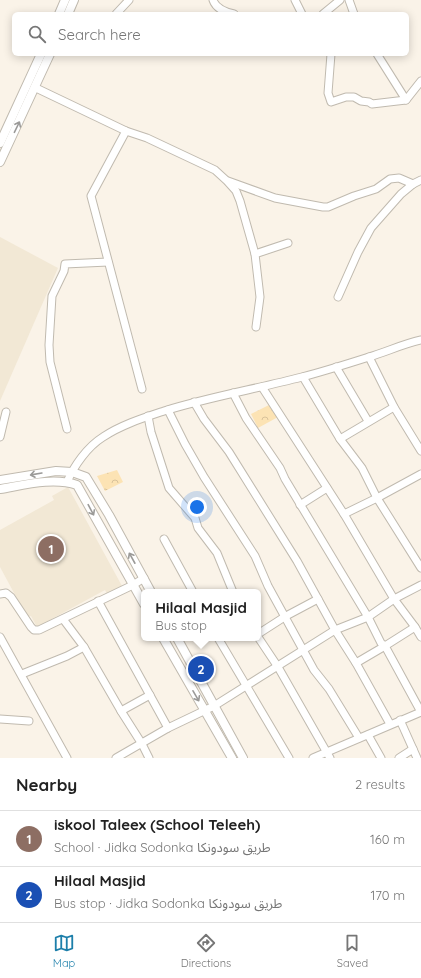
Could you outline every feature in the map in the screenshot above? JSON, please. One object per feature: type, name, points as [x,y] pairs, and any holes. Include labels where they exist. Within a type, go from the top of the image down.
[{"type":"main road","points":[[60,12],[65,0]]},
{"type":"main road","points":[[69,12],[74,0]]},
{"type":"main road","points":[[0,142],[40,56]]},
{"type":"main road","points":[[0,162],[36,88],[49,56]]},
{"type":"main road","points":[[0,480],[56,470],[72,472],[86,478],[109,515],[150,589]]},
{"type":"main road","points":[[17,477],[18,486]]},
{"type":"main road","points":[[0,490],[18,486],[53,482],[67,482],[77,485],[141,599]]},
{"type":"main road","points":[[165,641],[232,758]]},
{"type":"main road","points":[[179,641],[244,758]]},
{"type":"street","points":[[118,12],[130,0]]},
{"type":"street","points":[[213,0],[215,5],[225,12]]},
{"type":"street","points":[[295,0],[301,12]]},
{"type":"street","points":[[325,12],[340,0]]},
{"type":"street","points":[[349,0],[353,12]]},
{"type":"street","points":[[331,56],[328,93],[330,102],[346,97],[354,97],[372,104],[406,100],[421,81]]},
{"type":"street","points":[[378,56],[406,100]]},
{"type":"street","points":[[36,88],[126,131],[147,138],[215,170],[227,181],[236,191],[240,201],[255,254],[260,297],[256,327]]},
{"type":"street","points":[[126,131],[91,196],[142,389]]},
{"type":"street","points":[[227,181],[275,198],[323,207],[328,207],[376,189],[390,179],[399,178],[413,184]]},
{"type":"street","points":[[338,297],[358,252],[371,228],[396,200],[413,184],[421,180]]},
{"type":"street","points":[[255,254],[288,244]]},
{"type":"street","points":[[67,429],[50,362],[49,345],[52,296],[64,270],[65,264],[108,262]]},
{"type":"street","points":[[67,482],[86,452],[101,438],[119,428],[148,416],[194,402],[303,377],[420,341]]},
{"type":"street","points":[[369,357],[394,406],[421,451]]},
{"type":"street","points":[[336,367],[368,422]]},
{"type":"street","points":[[303,377],[340,439],[362,468],[377,498],[421,568]]},
{"type":"street","points":[[262,387],[344,514],[394,599],[421,637]]},
{"type":"street","points":[[233,393],[246,418],[280,468],[284,479],[368,617],[381,643],[385,646],[421,712],[359,738],[328,755],[313,758]]},
{"type":"street","points":[[194,402],[204,419],[229,452],[296,561],[335,630],[356,662],[390,724]]},
{"type":"street","points":[[340,439],[394,406]]},
{"type":"street","points":[[168,410],[185,444],[204,476],[255,556],[268,586],[286,616],[314,670],[329,690],[359,738]]},
{"type":"street","points":[[0,437],[6,412]]},
{"type":"street","points":[[148,416],[151,432],[169,488],[195,518],[198,528],[217,553],[232,589]]},
{"type":"street","points":[[344,514],[421,474]]},
{"type":"street","points":[[300,505],[327,488]]},
{"type":"street","points":[[164,539],[191,589]]},
{"type":"street","points":[[0,588],[3,594],[11,597],[34,630],[44,628],[133,585],[144,578]]},
{"type":"street","points":[[116,758],[168,728],[214,706],[335,630],[368,617],[394,599],[421,585]]},
{"type":"street","points":[[261,632],[286,616],[318,599]]},
{"type":"street","points":[[98,601],[168,728]]},
{"type":"street","points":[[63,619],[84,647],[149,758]]},
{"type":"street","points":[[356,662],[415,627]]},
{"type":"street","points":[[0,637],[22,674],[67,758]]},
{"type":"street","points":[[220,641],[290,758]]},
{"type":"street","points":[[261,641],[278,667],[328,755]]},
{"type":"street","points":[[22,674],[67,656],[84,647]]},
{"type":"street","points":[[121,711],[150,695]]},
{"type":"street","points":[[0,720],[29,721]]},
{"type":"street","points":[[400,720],[413,749],[418,756]]},
{"type":"street","points":[[368,735],[381,758]]},
{"type":"street","points":[[399,758],[413,749]]},
{"type":"shaded area","points":[[0,237],[58,268],[0,401]]},
{"type":"shaded area","points":[[68,487],[122,586],[107,594],[105,590],[37,627],[31,616],[27,617],[0,567],[0,530],[54,500],[52,496]]},
{"type":"green space","points":[[271,404],[278,417],[258,428],[251,414]]},
{"type":"green space","points":[[117,470],[123,482],[105,491],[97,476]]},
{"type":"place","name":"iskool Taleex (School Teleeh)","points":[[51,549]]},
{"type":"place","name":"Hilaal Masjid","points":[[201,669]]}]
